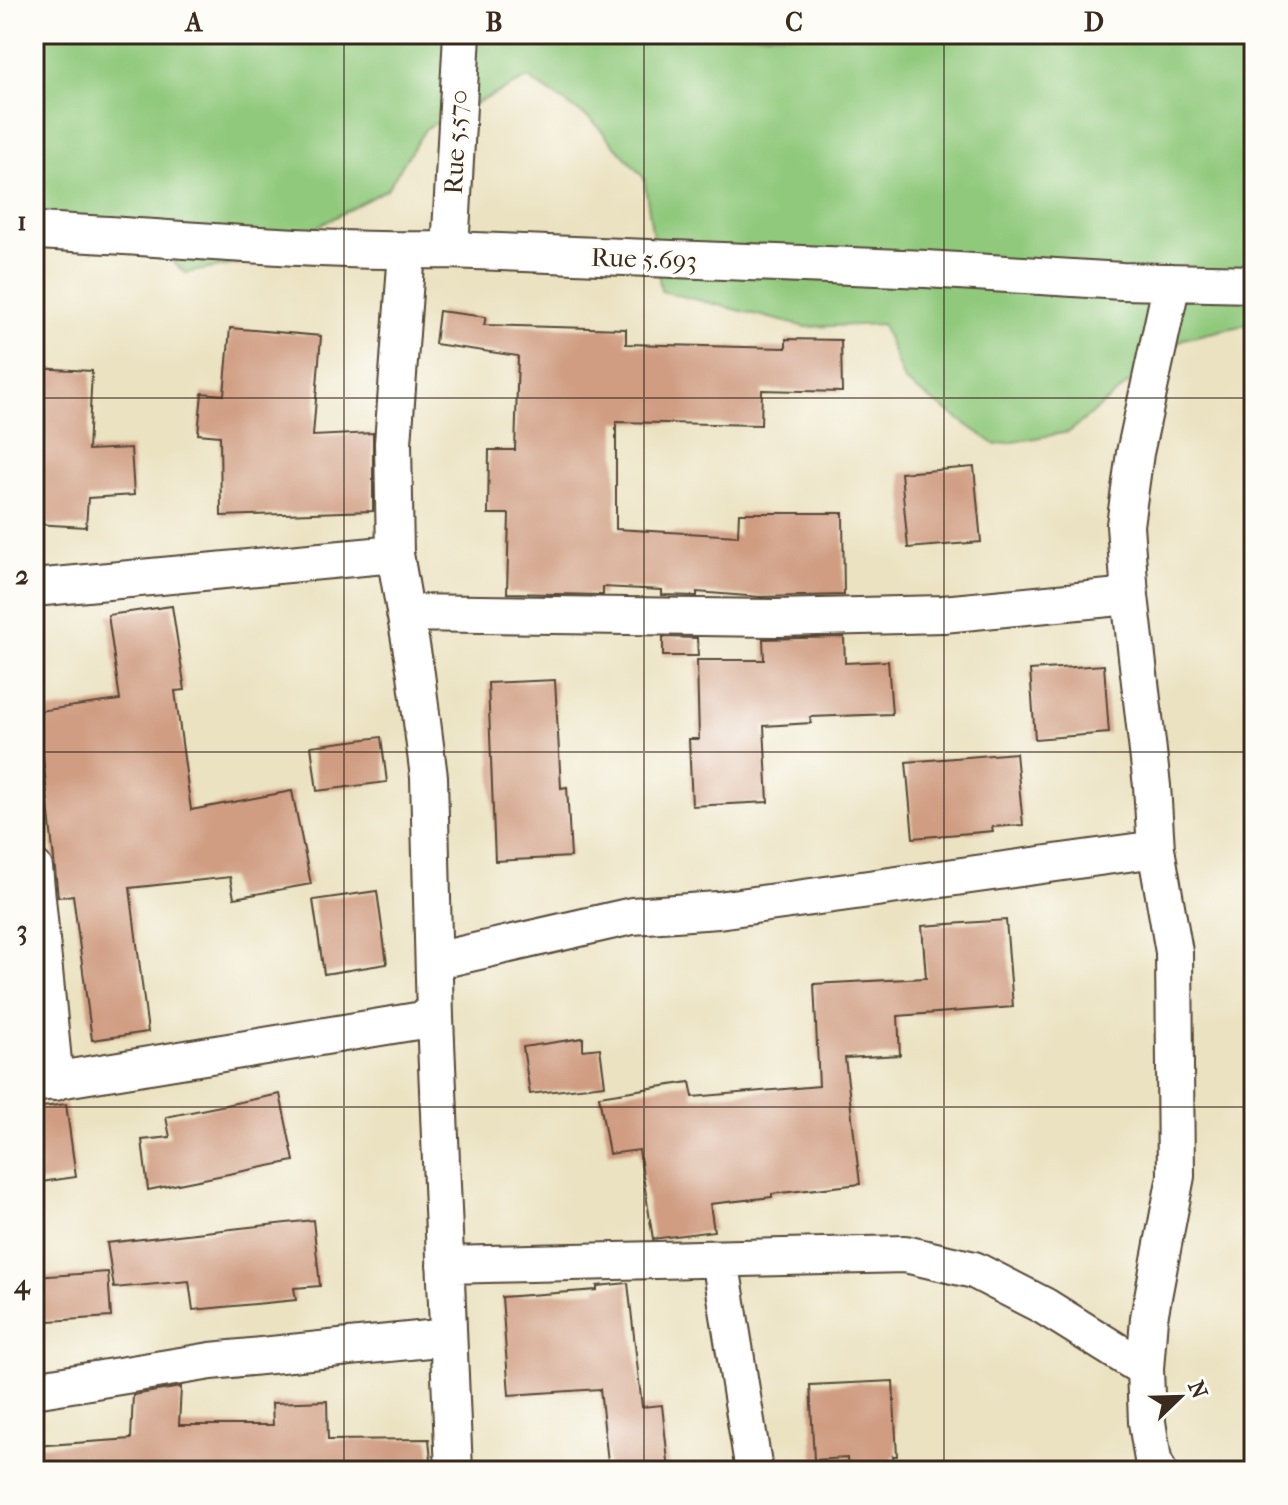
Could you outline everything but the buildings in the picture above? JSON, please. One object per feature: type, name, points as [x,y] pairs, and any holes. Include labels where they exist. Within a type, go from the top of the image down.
[{"type":"street","name":"Rue 5.570","points":[[450,250],[462,34]]},
{"type":"street","name":"Rue 5.693","points":[[34,231],[209,243],[450,250],[1254,284]]},
{"type":"street","points":[[407,251],[393,443],[395,554],[429,777],[435,1018],[454,1471]]},
{"type":"street","points":[[1158,1471],[1153,1460],[1147,1422],[1145,1369],[1149,1318],[1176,1176],[1174,952],[1156,849],[1125,525],[1135,453],[1172,282]]},
{"type":"street","points":[[34,588],[395,554]]},
{"type":"street","points":[[405,613],[777,618],[943,614],[1130,596]]},
{"type":"street","points":[[435,961],[632,916],[718,910],[1156,849]]},
{"type":"street","points":[[34,868],[45,1083],[435,1018]]},
{"type":"street","points":[[445,1265],[905,1254],[974,1270],[1044,1306],[1145,1369]]},
{"type":"street","points":[[720,1259],[754,1471]]},
{"type":"street","points":[[34,1390],[211,1361],[448,1337]]},
{"type":"green space","points":[[34,34],[1254,34],[1254,323],[1183,339],[1069,432],[996,445],[904,381],[882,324],[806,327],[661,291],[644,178],[593,121],[528,78],[426,128],[387,189],[255,261],[185,273],[128,219],[90,220],[34,254]]}]
